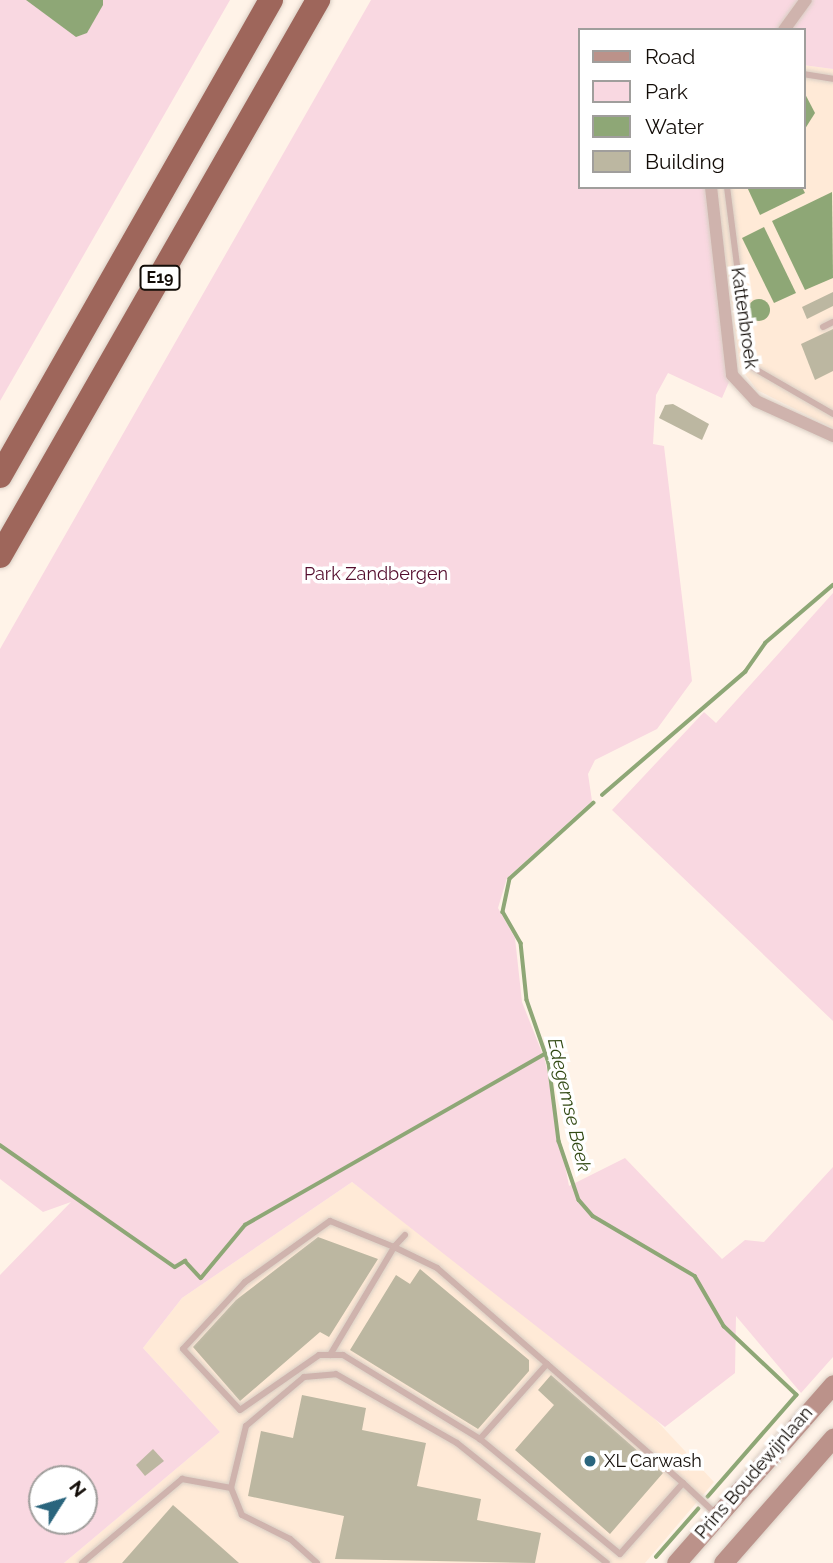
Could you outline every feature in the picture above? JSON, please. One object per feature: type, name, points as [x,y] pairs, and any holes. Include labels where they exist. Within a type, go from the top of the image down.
[{"type":"highway","name":"E19","points":[[0,476],[271,0]]},
{"type":"highway","name":"E19","points":[[0,556],[318,0]]},
{"type":"main road","name":"Prins Boudewijnlaan","points":[[676,1563],[833,1384]]},
{"type":"main road","name":"Prins Boudewijnlaan","points":[[723,1563],[833,1438]]},
{"type":"street","points":[[785,28],[806,0]]},
{"type":"street","name":"Kattenbroek","points":[[711,189],[732,375],[756,401],[833,436]]},
{"type":"lane","points":[[805,74],[833,79]]},
{"type":"lane","points":[[727,189],[750,366],[833,414]]},
{"type":"lane","points":[[823,327],[833,322]]},
{"type":"lane","points":[[683,1483],[620,1555],[480,1439],[343,1355],[330,1355],[298,1366],[240,1410],[183,1349],[245,1282],[330,1221],[437,1268],[683,1483],[718,1515]]},
{"type":"lane","points":[[330,1355],[394,1247],[405,1235]]},
{"type":"lane","points":[[480,1439],[547,1364]]},
{"type":"lane","points":[[317,1563],[290,1539],[242,1515],[231,1488],[246,1426],[304,1377],[336,1374],[457,1443],[607,1563]]},
{"type":"lane","points":[[82,1563],[182,1479],[231,1488]]},
{"type":"shaded area","points":[[805,65],[833,69],[833,428],[757,390],[740,367],[716,189],[805,189]]},
{"type":"shaded area","points":[[352,1182],[640,1403],[714,1482],[645,1563],[64,1563],[220,1432],[143,1348],[182,1298]]},
{"type":"green space","points":[[0,0],[230,0],[0,401]]},
{"type":"green space","name":"Park Zandbergen","points":[[371,0],[833,0],[833,69],[805,65],[805,28],[578,28],[578,189],[711,189],[732,375],[722,398],[668,373],[656,395],[653,444],[664,446],[692,681],[657,729],[595,760],[588,774],[592,801],[507,878],[498,908],[515,938],[522,1002],[545,1060],[569,1186],[625,1158],[722,1259],[745,1240],[764,1242],[833,1167],[833,1357],[801,1393],[736,1316],[735,1373],[665,1427],[352,1182],[182,1298],[143,1348],[220,1432],[98,1534],[98,1465],[28,1465],[28,1535],[97,1535],[64,1563],[0,1563],[0,1275],[71,1202],[43,1212],[0,1179],[0,649]]},
{"type":"green space","points":[[833,593],[833,1021],[612,810],[704,712],[716,723]]},
{"type":"water","points":[[26,0],[103,0],[103,5],[87,33],[76,37]]},
{"type":"water","points":[[805,94],[815,113],[805,129]]},
{"type":"water","points":[[748,189],[803,189],[805,193],[760,215]]},
{"type":"water","points":[[832,192],[833,278],[805,290],[772,221]]},
{"type":"water","points":[[764,227],[796,293],[774,303],[742,238]]},
{"type":"water","points":[[759,299],[767,302],[770,310],[767,318],[759,321],[751,318],[748,310],[751,302]]},
{"type":"building","points":[[833,292],[833,306],[807,319],[802,307]]},
{"type":"building","points":[[833,329],[833,371],[815,380],[801,344]]},
{"type":"building","points":[[673,404],[709,424],[702,440],[659,418],[665,405]]},
{"type":"building","points":[[318,1237],[378,1259],[329,1337],[320,1332],[240,1401],[193,1347],[236,1300]]},
{"type":"building","points":[[420,1269],[529,1360],[529,1371],[478,1429],[350,1350],[396,1275],[410,1284]]},
{"type":"building","name":"XL Carwash","points":[[551,1375],[663,1473],[610,1534],[515,1450],[554,1405],[538,1390]]},
{"type":"building","points":[[302,1395],[366,1408],[362,1430],[426,1443],[417,1486],[481,1499],[477,1520],[541,1533],[535,1563],[335,1559],[344,1516],[248,1496],[261,1431],[293,1438]]},
{"type":"building","points":[[153,1449],[164,1461],[145,1476],[136,1465]]},
{"type":"building","points":[[173,1505],[221,1547],[239,1563],[122,1563]]},
{"type":"waterway","name":"Edegemse Beek","points":[[602,795],[745,672],[765,643],[833,585]]},
{"type":"waterway","name":"Edegemse Beek","points":[[594,803],[510,879],[503,912],[521,943],[527,1000],[549,1063],[559,1141],[579,1200],[593,1216],[695,1276],[724,1326],[797,1395],[708,1497]]},
{"type":"waterway","points":[[0,1145],[175,1267],[185,1261],[201,1278],[245,1225],[545,1054]]},
{"type":"waterway","points":[[656,1557],[698,1509]]},
{"type":"place","name":"XL Carwash","points":[[590,1461]]}]
